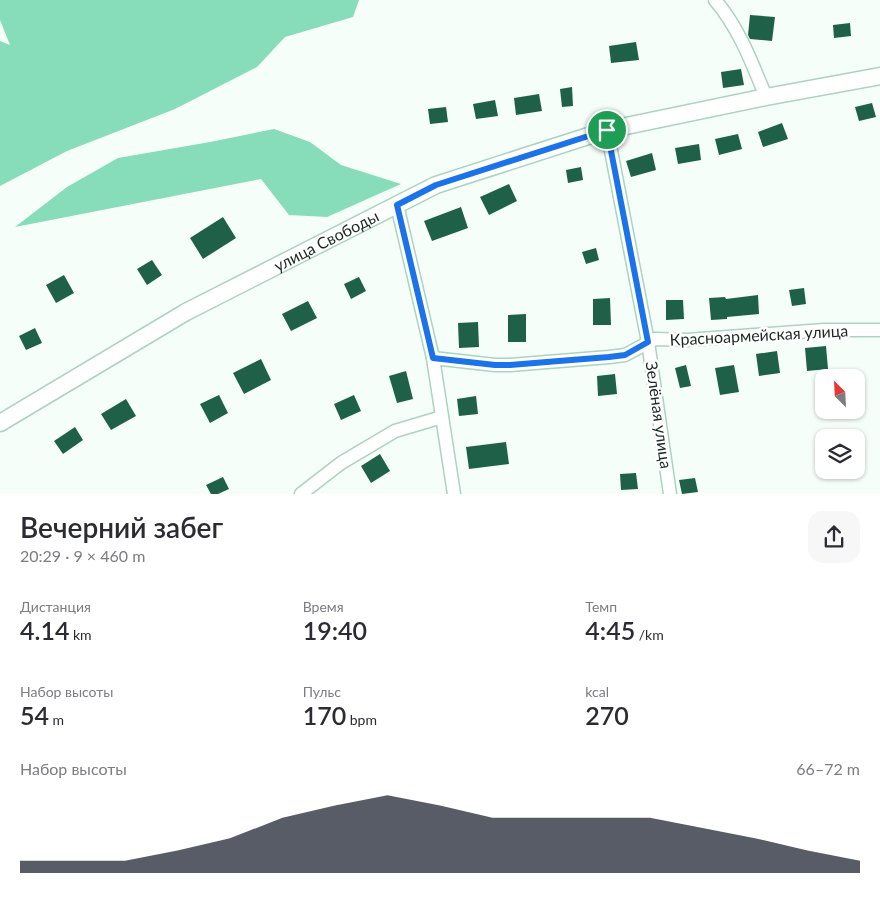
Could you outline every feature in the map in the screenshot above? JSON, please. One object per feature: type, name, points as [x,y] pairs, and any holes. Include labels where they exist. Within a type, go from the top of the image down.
[{"type":"street","points":[[715,0],[724,10],[746,49],[766,97]]},
{"type":"street","name":"улица Свободы","points":[[0,423],[186,312],[436,185],[607,130],[766,97],[880,76]]},
{"type":"street","name":"Зелёная улица","points":[[607,130],[648,342],[670,494]]},
{"type":"street","points":[[397,205],[433,358],[454,494]]},
{"type":"street","name":"Красноармейская улица","points":[[433,358],[510,365],[625,355],[655,339],[687,340],[824,330],[880,330]]},
{"type":"street","points":[[301,494],[341,463],[395,431],[442,417]]},
{"type":"green space","points":[[0,0],[359,0],[353,17],[285,37],[257,67],[175,109],[67,151],[0,186],[0,41],[10,45],[0,20]]},
{"type":"green space","points":[[274,129],[310,142],[341,165],[401,184],[327,217],[289,215],[261,179],[15,227],[67,187],[118,158]]},
{"type":"building","points":[[750,15],[775,17],[772,41],[750,39],[748,35]]},
{"type":"building","points":[[850,23],[851,36],[834,38],[833,25]]},
{"type":"building","points":[[636,42],[639,60],[611,63],[609,46]]},
{"type":"building","points":[[741,69],[744,85],[723,88],[721,72]]},
{"type":"building","points":[[572,87],[573,106],[562,107],[560,89]]},
{"type":"building","points":[[539,94],[542,111],[516,115],[514,98]]},
{"type":"building","points":[[495,100],[498,116],[476,119],[473,104]]},
{"type":"building","points":[[872,103],[876,117],[859,121],[855,107]]},
{"type":"building","points":[[446,107],[448,122],[430,124],[428,109]]},
{"type":"building","points":[[782,123],[788,139],[763,147],[758,132]]},
{"type":"building","points":[[738,134],[742,149],[719,155],[715,139]]},
{"type":"building","points":[[699,144],[701,160],[678,164],[675,148]]},
{"type":"building","points":[[652,153],[656,170],[631,177],[626,161]]},
{"type":"building","points":[[581,167],[583,180],[568,183],[566,170]]},
{"type":"building","points":[[509,184],[517,201],[489,215],[480,197]]},
{"type":"building","points":[[461,207],[468,228],[432,241],[424,221]]},
{"type":"building","points":[[223,217],[236,238],[203,259],[190,238]]},
{"type":"building","points":[[596,248],[599,260],[586,264],[582,252]]},
{"type":"building","points":[[152,260],[162,275],[147,285],[137,269]]},
{"type":"building","points":[[64,275],[74,293],[56,303],[46,285]]},
{"type":"building","points":[[359,277],[366,291],[351,299],[344,284]]},
{"type":"building","points":[[804,288],[806,304],[792,306],[789,290]]},
{"type":"building","points":[[758,295],[759,314],[711,320],[709,298],[725,297],[726,299]]},
{"type":"building","points":[[610,298],[611,325],[593,325],[593,299]]},
{"type":"building","points":[[666,300],[683,300],[684,319],[666,320]]},
{"type":"building","points":[[308,301],[317,318],[291,331],[282,314]]},
{"type":"building","points":[[526,314],[526,342],[508,342],[508,315]]},
{"type":"building","points":[[478,322],[479,347],[459,348],[458,323]]},
{"type":"building","points":[[35,328],[42,343],[26,350],[19,336]]},
{"type":"building","points":[[826,346],[828,369],[807,371],[805,348]]},
{"type":"building","points":[[777,351],[780,373],[759,376],[756,354]]},
{"type":"building","points":[[261,359],[271,380],[244,394],[233,373]]},
{"type":"building","points":[[686,365],[691,386],[680,388],[675,368]]},
{"type":"building","points":[[734,365],[739,392],[720,395],[715,368]]},
{"type":"building","points":[[406,371],[413,399],[397,403],[389,376]]},
{"type":"building","points":[[615,374],[617,394],[598,396],[597,376]]},
{"type":"building","points":[[219,395],[228,413],[210,423],[200,404]]},
{"type":"building","points":[[354,395],[361,411],[341,420],[334,404]]},
{"type":"building","points":[[476,396],[478,414],[459,416],[457,399]]},
{"type":"building","points":[[126,399],[136,416],[111,430],[101,414]]},
{"type":"building","points":[[75,427],[83,440],[63,454],[54,441]]},
{"type":"building","points":[[506,442],[509,464],[469,469],[466,447]]},
{"type":"building","points":[[380,454],[390,471],[371,483],[361,466]]},
{"type":"building","points":[[636,473],[638,489],[621,490],[620,474]]},
{"type":"building","points":[[223,477],[229,489],[218,494],[211,494],[206,485]]},
{"type":"building","points":[[695,478],[698,492],[682,494],[679,480]]},
{"type":"route","points":[[607,130],[648,342],[625,355],[510,365],[433,358],[397,205],[436,185],[607,130]]}]
